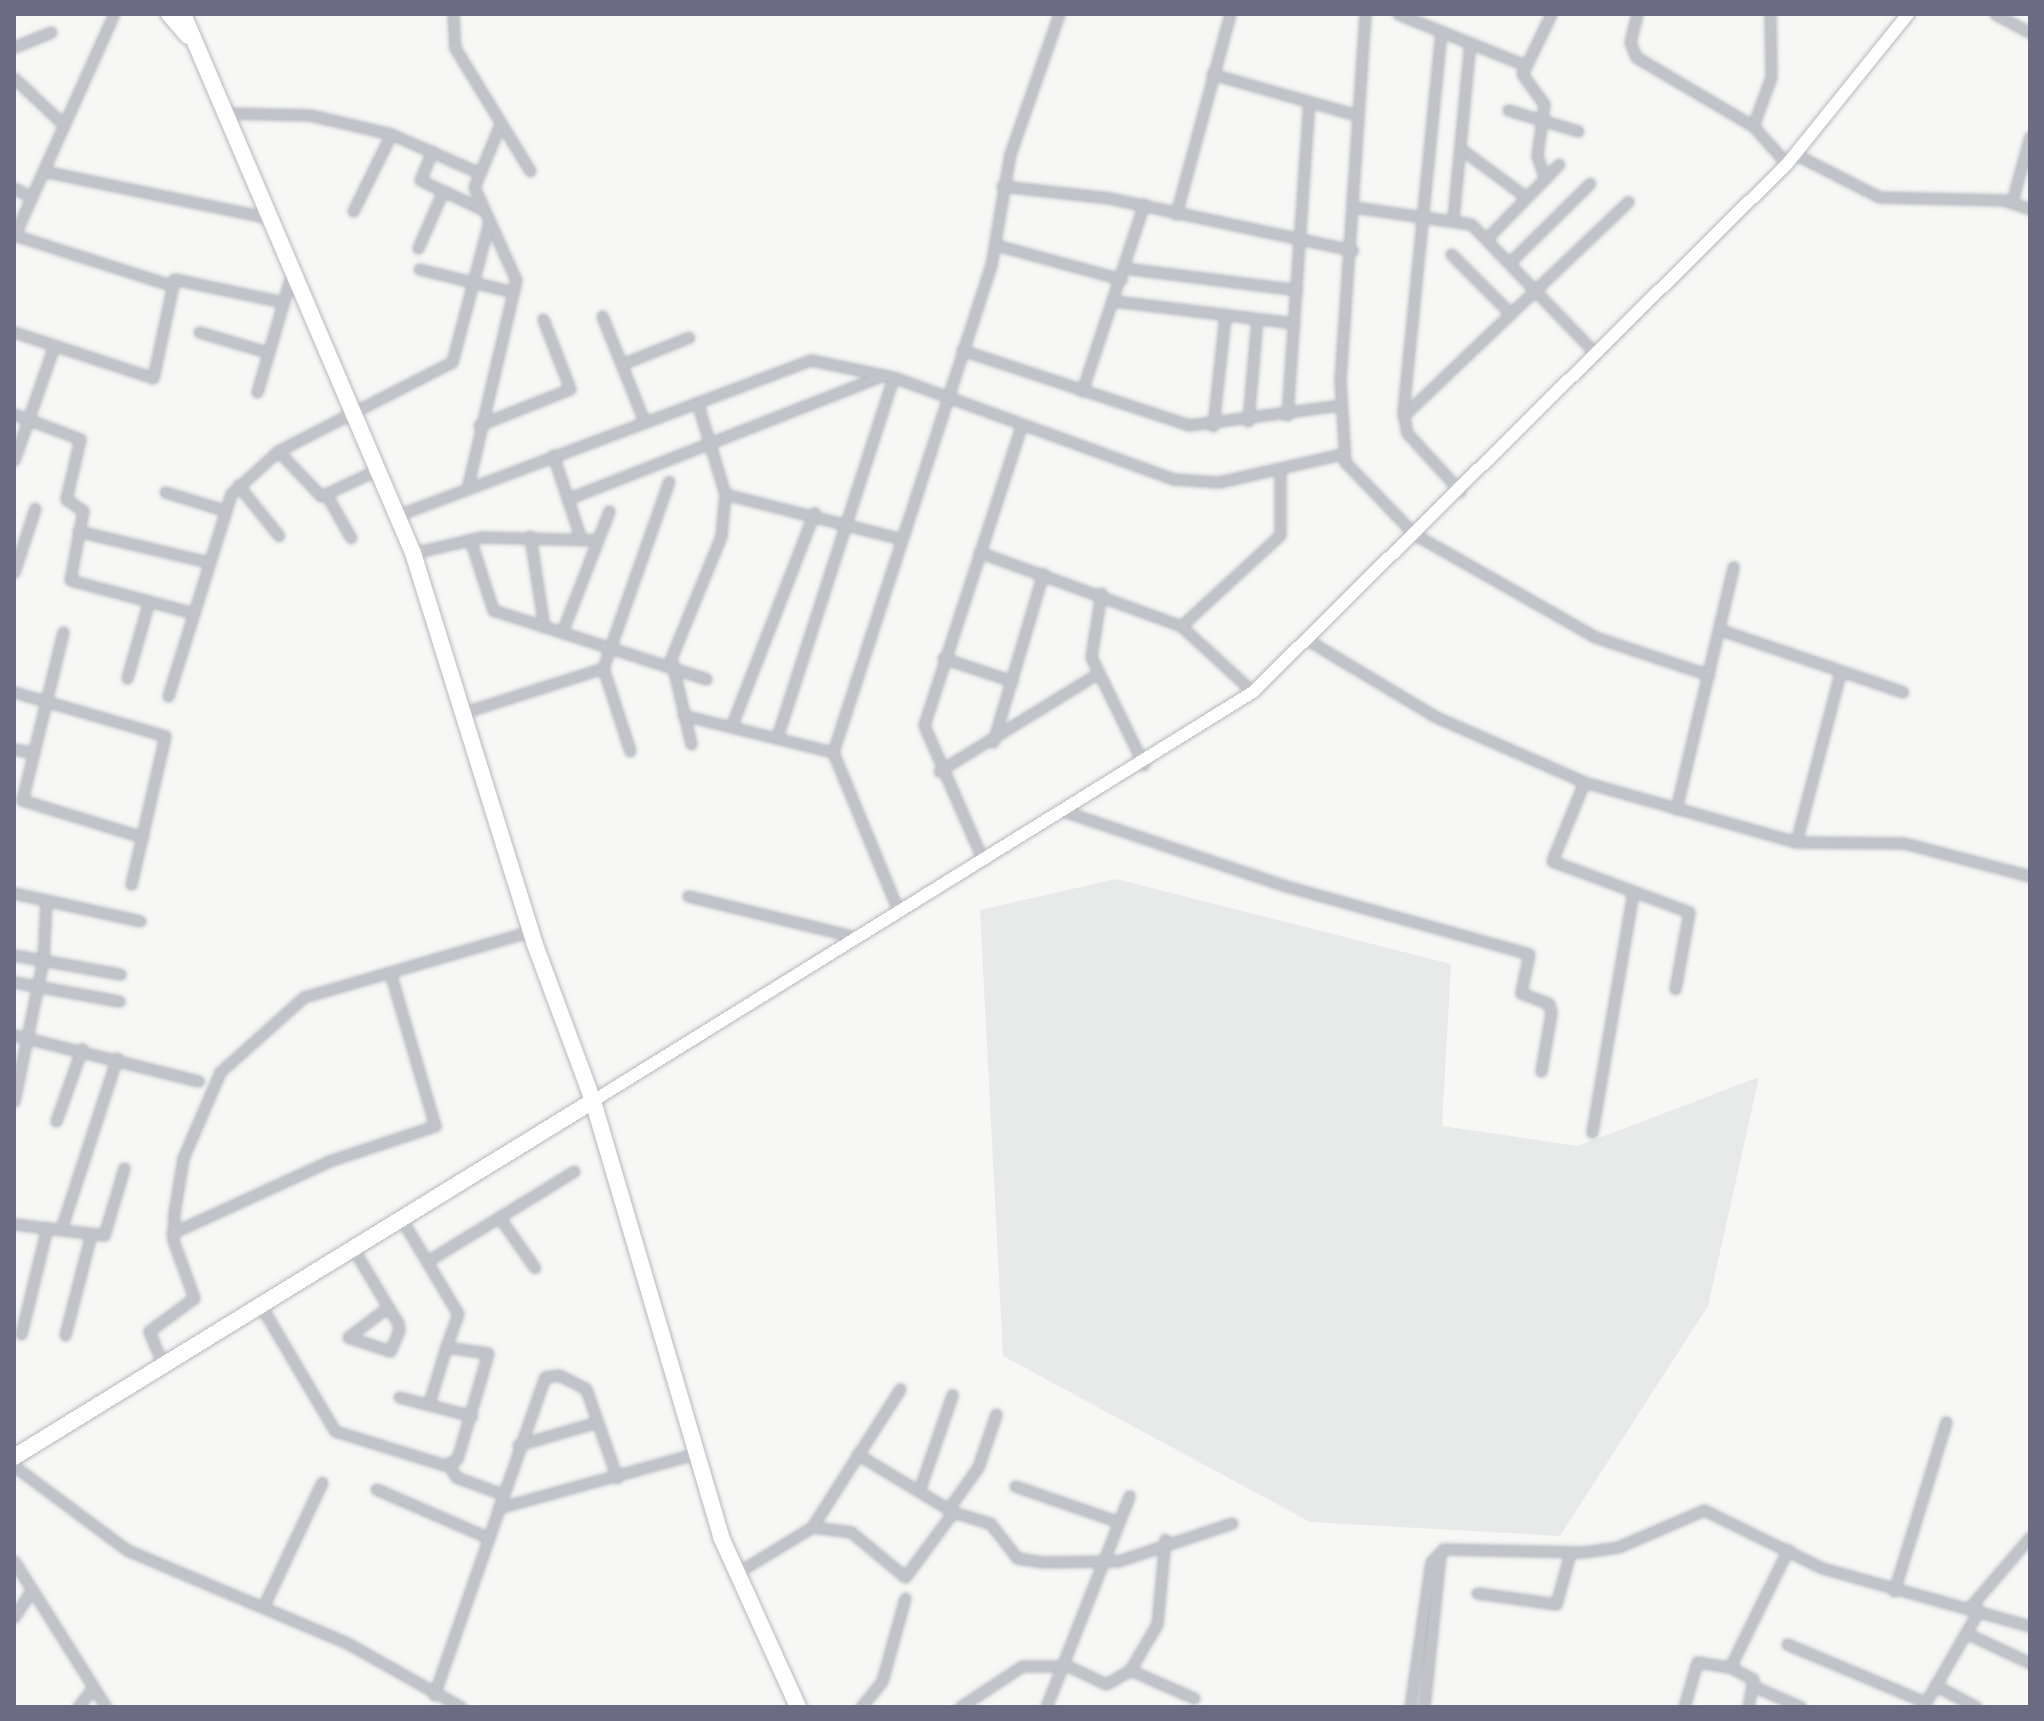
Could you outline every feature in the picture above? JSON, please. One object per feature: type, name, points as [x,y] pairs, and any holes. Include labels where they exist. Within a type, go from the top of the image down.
[{"type":"highway","points":[[169,14],[192,40]]},
{"type":"highway","points":[[183,14],[294,266],[413,553],[588,1104],[694,1454],[735,1574],[798,1707]]},
{"type":"highway","points":[[14,1457],[588,1104]]},
{"type":"street","points":[[114,14],[14,236],[171,285]]},
{"type":"street","points":[[453,14],[455,48],[499,127],[530,171]]},
{"type":"street","points":[[898,910],[833,752],[996,245],[1002,186],[1059,14]]},
{"type":"street","points":[[1176,214],[1230,14]]},
{"type":"street","points":[[1365,14],[1340,405],[1341,454],[1414,534],[1595,637],[1709,675]]},
{"type":"street","points":[[1398,14],[1525,65]]},
{"type":"street","points":[[1545,179],[1537,156],[1544,123],[1541,93],[1523,77],[1525,65],[1551,14]]},
{"type":"street","points":[[1637,14],[1630,42],[1636,57],[1753,126],[1791,159],[1879,197],[2012,201],[2030,209]]},
{"type":"street","points":[[1753,126],[1771,77],[1770,14]]},
{"type":"street","points":[[588,1104],[982,858],[1144,765],[1253,692],[1304,638],[1460,491],[1594,352],[1791,159],[1908,14]]},
{"type":"street","points":[[1995,14],[2030,33]]},
{"type":"street","points":[[1441,31],[1420,214],[1403,416],[1407,433],[1460,491]]},
{"type":"street","points":[[14,47],[51,32]]},
{"type":"street","points":[[1453,218],[1470,43]]},
{"type":"street","points":[[1212,74],[1357,115]]},
{"type":"street","points":[[16,81],[63,124]]},
{"type":"street","points":[[14,96],[16,81]]},
{"type":"street","points":[[1287,415],[1302,240],[1309,102]]},
{"type":"street","points":[[1508,110],[1578,131]]},
{"type":"street","points":[[227,113],[285,111],[391,134],[477,172]]},
{"type":"street","points":[[467,489],[516,269],[484,210],[477,172],[499,127]]},
{"type":"street","points":[[353,211],[391,134]]},
{"type":"street","points":[[2012,201],[2030,136]]},
{"type":"street","points":[[1461,149],[1526,197]]},
{"type":"street","points":[[432,151],[420,180],[442,193],[484,210]]},
{"type":"street","points":[[1487,238],[1559,164]]},
{"type":"street","points":[[43,171],[273,218]]},
{"type":"street","points":[[1510,262],[1590,183]]},
{"type":"street","points":[[1002,186],[1144,204],[1176,214],[1352,250]]},
{"type":"street","points":[[14,188],[31,197]]},
{"type":"street","points":[[418,248],[442,193]]},
{"type":"street","points":[[1403,416],[1535,287],[1628,202]]},
{"type":"street","points":[[1082,391],[1115,301],[1144,204]]},
{"type":"street","points":[[1354,207],[1453,218],[1487,238],[1594,352]]},
{"type":"street","points":[[168,696],[224,510],[238,485],[278,451],[452,362],[489,222]]},
{"type":"street","points":[[996,245],[1121,279]]},
{"type":"street","points":[[1451,254],[1509,312]]},
{"type":"street","points":[[257,392],[263,351],[278,301],[294,266]]},
{"type":"street","points":[[1124,268],[1297,290]]},
{"type":"street","points":[[419,269],[513,292]]},
{"type":"street","points":[[14,332],[157,377],[171,285],[178,277],[278,301]]},
{"type":"street","points":[[1115,301],[1294,323]]},
{"type":"street","points":[[1213,426],[1225,315]]},
{"type":"street","points":[[602,316],[644,421]]},
{"type":"street","points":[[479,425],[570,389],[543,319]]},
{"type":"street","points":[[1248,421],[1257,319]]},
{"type":"street","points":[[199,332],[263,351]]},
{"type":"street","points":[[622,364],[689,337]]},
{"type":"street","points":[[14,460],[54,346]]},
{"type":"street","points":[[962,350],[1165,421],[1213,426],[1340,405]]},
{"type":"street","points":[[398,515],[811,360],[888,376],[1174,479],[1219,482],[1341,454]]},
{"type":"street","points":[[567,499],[709,441],[888,376]]},
{"type":"street","points":[[777,737],[848,523],[888,376]]},
{"type":"street","points":[[691,744],[671,667],[721,536],[725,494],[697,402]]},
{"type":"street","points":[[14,414],[80,439],[66,499],[83,511],[70,580],[193,613]]},
{"type":"street","points":[[982,858],[939,771],[924,725],[943,658],[1021,426]]},
{"type":"street","points":[[278,451],[311,491],[327,496],[351,538]]},
{"type":"street","points":[[553,455],[581,539]]},
{"type":"street","points":[[327,496],[379,469]]},
{"type":"street","points":[[1181,626],[1280,535],[1280,470]]},
{"type":"street","points":[[630,751],[603,668],[607,646],[669,481]]},
{"type":"street","points":[[238,485],[279,536]]},
{"type":"street","points":[[165,492],[224,510]]},
{"type":"street","points":[[725,494],[814,513],[901,539]]},
{"type":"street","points":[[14,572],[35,508]]},
{"type":"street","points":[[562,632],[609,511]]},
{"type":"street","points":[[731,727],[814,513]]},
{"type":"street","points":[[78,531],[208,562]]},
{"type":"street","points":[[530,536],[544,627]]},
{"type":"street","points":[[413,553],[470,539],[530,536],[598,540]]},
{"type":"street","points":[[470,539],[493,610],[706,679]]},
{"type":"street","points":[[979,552],[1101,593],[1181,626],[1253,692]]},
{"type":"street","points":[[1676,809],[1721,630],[1733,567]]},
{"type":"street","points":[[993,742],[1043,573]]},
{"type":"street","points":[[1101,593],[1091,652],[1098,673],[1144,765]]},
{"type":"street","points":[[127,678],[149,601]]},
{"type":"street","points":[[1721,630],[1903,692]]},
{"type":"street","points":[[63,632],[45,699],[24,803],[142,837]]},
{"type":"street","points":[[1304,638],[1436,717],[1584,782],[1796,842],[1904,843],[2030,876]]},
{"type":"street","points":[[943,658],[1012,681]]},
{"type":"street","points":[[465,712],[603,668]]},
{"type":"street","points":[[939,771],[993,742],[1098,673]]},
{"type":"street","points":[[1796,842],[1840,673]]},
{"type":"street","points":[[14,692],[165,736],[131,884]]},
{"type":"street","points":[[683,715],[833,752]]},
{"type":"street","points":[[14,749],[34,753]]},
{"type":"street","points":[[1584,782],[1552,861],[1689,912],[1675,989]]},
{"type":"street","points":[[1066,812],[1299,890],[1529,954],[1521,993],[1549,1004],[1551,1013],[1541,1071]]},
{"type":"street","points":[[1592,1132],[1633,891]]},
{"type":"street","points":[[14,893],[140,921]]},
{"type":"street","points":[[688,896],[856,937]]},
{"type":"street","points":[[14,1101],[43,960],[46,901]]},
{"type":"street","points":[[164,1367],[149,1326],[194,1298],[172,1233],[183,1158],[220,1072],[298,1000],[390,972],[533,937]]},
{"type":"street","points":[[14,955],[120,974]]},
{"type":"street","points":[[172,1233],[329,1161],[435,1126],[390,972]]},
{"type":"street","points":[[14,982],[119,1001]]},
{"type":"street","points":[[14,1035],[82,1048],[198,1081]]},
{"type":"street","points":[[56,1121],[82,1048]]},
{"type":"street","points":[[61,1229],[117,1058]]},
{"type":"street","points":[[14,1224],[91,1234],[109,1230],[124,1168]]},
{"type":"street","points":[[429,1260],[574,1171]]},
{"type":"street","points":[[499,1217],[535,1268]]},
{"type":"street","points":[[402,1220],[429,1260],[458,1314],[429,1403]]},
{"type":"street","points":[[21,1334],[47,1227]]},
{"type":"street","points":[[65,1335],[91,1234]]},
{"type":"street","points":[[354,1250],[398,1323],[394,1349],[379,1352],[348,1337],[388,1307]]},
{"type":"street","points":[[261,1306],[335,1431],[449,1465],[456,1477],[502,1494]]},
{"type":"street","points":[[446,1347],[491,1357],[472,1416],[449,1465]]},
{"type":"street","points":[[434,1695],[518,1445],[550,1375],[582,1384],[617,1478]]},
{"type":"street","points":[[735,1574],[812,1527],[900,1389]]},
{"type":"street","points":[[919,1491],[952,1395]]},
{"type":"street","points":[[399,1397],[472,1416]]},
{"type":"street","points":[[812,1527],[851,1532],[902,1578],[978,1467],[996,1414]]},
{"type":"street","points":[[518,1445],[597,1422]]},
{"type":"street","points":[[1894,1591],[1946,1422]]},
{"type":"street","points":[[498,1508],[617,1478],[694,1454]]},
{"type":"street","points":[[857,1454],[951,1510],[990,1523],[1023,1561],[1106,1563],[1165,1539],[1232,1523]]},
{"type":"street","points":[[14,1466],[127,1550],[347,1643],[434,1695],[461,1707]]},
{"type":"street","points":[[263,1607],[322,1482]]},
{"type":"street","points":[[1015,1486],[1119,1522]]},
{"type":"street","points":[[376,1489],[487,1537]]},
{"type":"street","points":[[1046,1707],[1106,1563],[1129,1496]]},
{"type":"street","points":[[1410,1707],[1431,1562],[1450,1547],[1570,1553],[1618,1547],[1704,1510],[1788,1549],[1894,1591],[1975,1608],[2030,1626]]},
{"type":"street","points":[[1787,1644],[1924,1705],[1966,1633],[1975,1608],[2030,1537]]},
{"type":"street","points":[[960,1707],[1005,1672],[1062,1664],[1106,1684],[1130,1670],[1157,1624],[1165,1539]]},
{"type":"street","points":[[1730,1667],[1788,1549]]},
{"type":"street","points":[[1477,1593],[1556,1604],[1570,1553]]},
{"type":"street","points":[[1424,1707],[1440,1555]]},
{"type":"street","points":[[14,1561],[106,1707]]},
{"type":"street","points":[[14,1617],[32,1589]]},
{"type":"street","points":[[861,1707],[882,1681],[905,1598]]},
{"type":"street","points":[[1966,1633],[2030,1663]]},
{"type":"street","points":[[1684,1707],[1697,1662],[1730,1667],[1752,1676],[1748,1707]]},
{"type":"street","points":[[1130,1670],[1194,1698]]},
{"type":"street","points":[[1935,1685],[1976,1707]]},
{"type":"street","points":[[1753,1686],[1801,1707]]},
{"type":"street","points":[[78,1707],[93,1688]]},
{"type":"shaded area","points":[[1116,879],[1451,964],[1442,1126],[1578,1146],[1759,1077],[1708,1306],[1560,1536],[1310,1522],[1003,1356],[980,910]]}]
